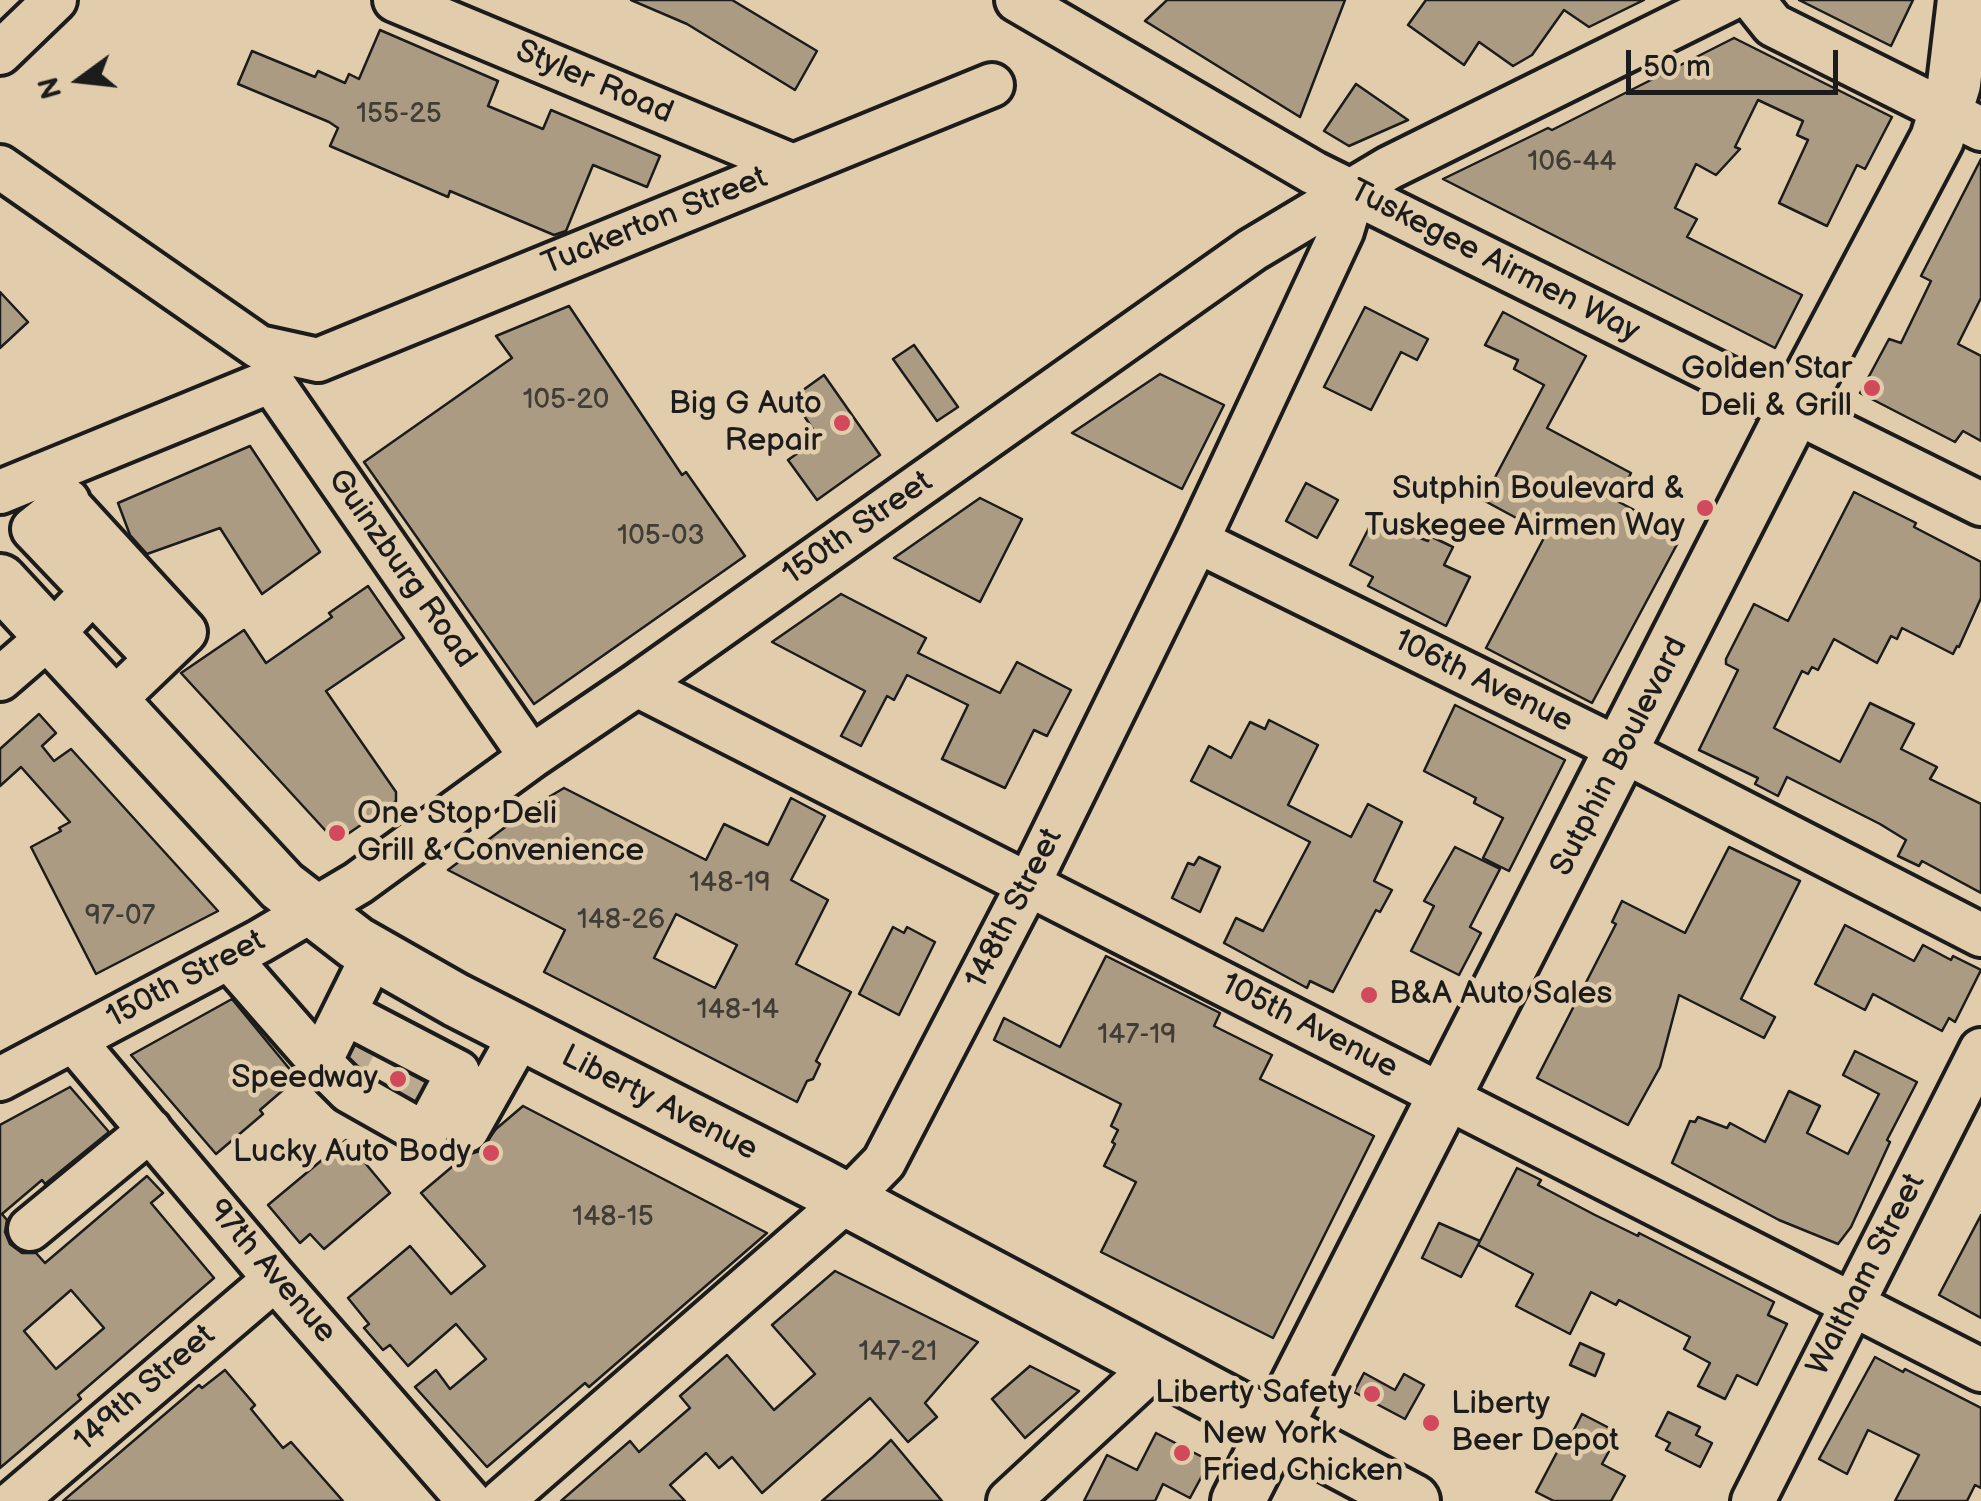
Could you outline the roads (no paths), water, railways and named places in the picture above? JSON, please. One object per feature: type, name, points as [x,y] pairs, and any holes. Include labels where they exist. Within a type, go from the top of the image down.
[{"type":"main road","name":"Sutphin Boulevard","points":[[1238,1501],[1936,139],[1963,120],[1954,84],[1964,0]]},
{"type":"main road","name":"Liberty Avenue","points":[[36,619],[282,886],[336,928],[456,1000],[1158,1363],[1414,1501]]},
{"type":"street","points":[[0,53],[55,0]]},
{"type":"street","name":"Styler Road","points":[[395,0],[793,166]]},
{"type":"street","name":"Tuskegee Airmen Way","points":[[1017,0],[1070,12],[1314,173],[1981,504]]},
{"type":"street","name":"150th Street","points":[[0,1079],[229,958],[358,882],[1252,250],[1389,168],[1728,0]]},
{"type":"street","points":[[1753,0],[1773,25],[1963,120]]},
{"type":"street","name":"Tuckerton Street","points":[[0,168],[260,346],[318,360],[992,85]]},
{"type":"street","name":"148th Street","points":[[502,1501],[846,1201],[884,1162],[1028,886],[1197,541],[1342,231],[1354,191]]},
{"type":"street","name":"Guinzburg Road","points":[[68,525],[272,381],[531,757]]},
{"type":"street","points":[[0,492],[68,525],[118,590],[185,632],[112,702]]},
{"type":"street","points":[[0,679],[36,619],[68,525]]},
{"type":"street","name":"106th Avenue","points":[[1197,541],[1624,751],[1981,935]]},
{"type":"street","points":[[36,619],[118,590]]},
{"type":"street","name":"105th Avenue","points":[[637,686],[1981,1370]]},
{"type":"street","points":[[355,1053],[374,952]]},
{"type":"street","points":[[229,958],[355,1053],[433,1094]]},
{"type":"street","points":[[433,1094],[456,1000]]},
{"type":"street","points":[[433,1094],[521,1034]]},
{"type":"street","name":"97th Avenue","points":[[74,1040],[469,1501]]},
{"type":"street","name":"Waltham Street","points":[[1753,1501],[1981,1050]]},
{"type":"street","points":[[355,1053],[433,1094]]},
{"type":"street","points":[[30,1229],[150,1130]]},
{"type":"street","name":"149th Street","points":[[15,1501],[275,1278]]},
{"type":"street","points":[[1009,1501],[1158,1363]]},
{"type":"tunnel","points":[[344,1067],[361,1034]]},
{"type":"tunnel","points":[[405,1099],[422,1065]]},
{"type":"place","name":"Golden Star Deli & Grill","points":[[1872,388]]},
{"type":"place","name":"Big G Auto Repair","points":[[842,423]]},
{"type":"place","name":"Sutphin Boulevard & Tuskegee Airmen Way","points":[[1705,508]]},
{"type":"place","name":"One Stop Deli Grill & Convenience","points":[[337,833]]},
{"type":"place","name":"B&A Auto Sales","points":[[1369,995]]},
{"type":"place","name":"Speedway","points":[[398,1079]]},
{"type":"place","name":"Lucky Auto Body","points":[[491,1153]]},
{"type":"place","name":"Liberty Safety","points":[[1372,1394]]},
{"type":"place","name":"Liberty Beer Depot","points":[[1431,1423]]},
{"type":"place","name":"New York Fried Chicken","points":[[1182,1453]]}]
